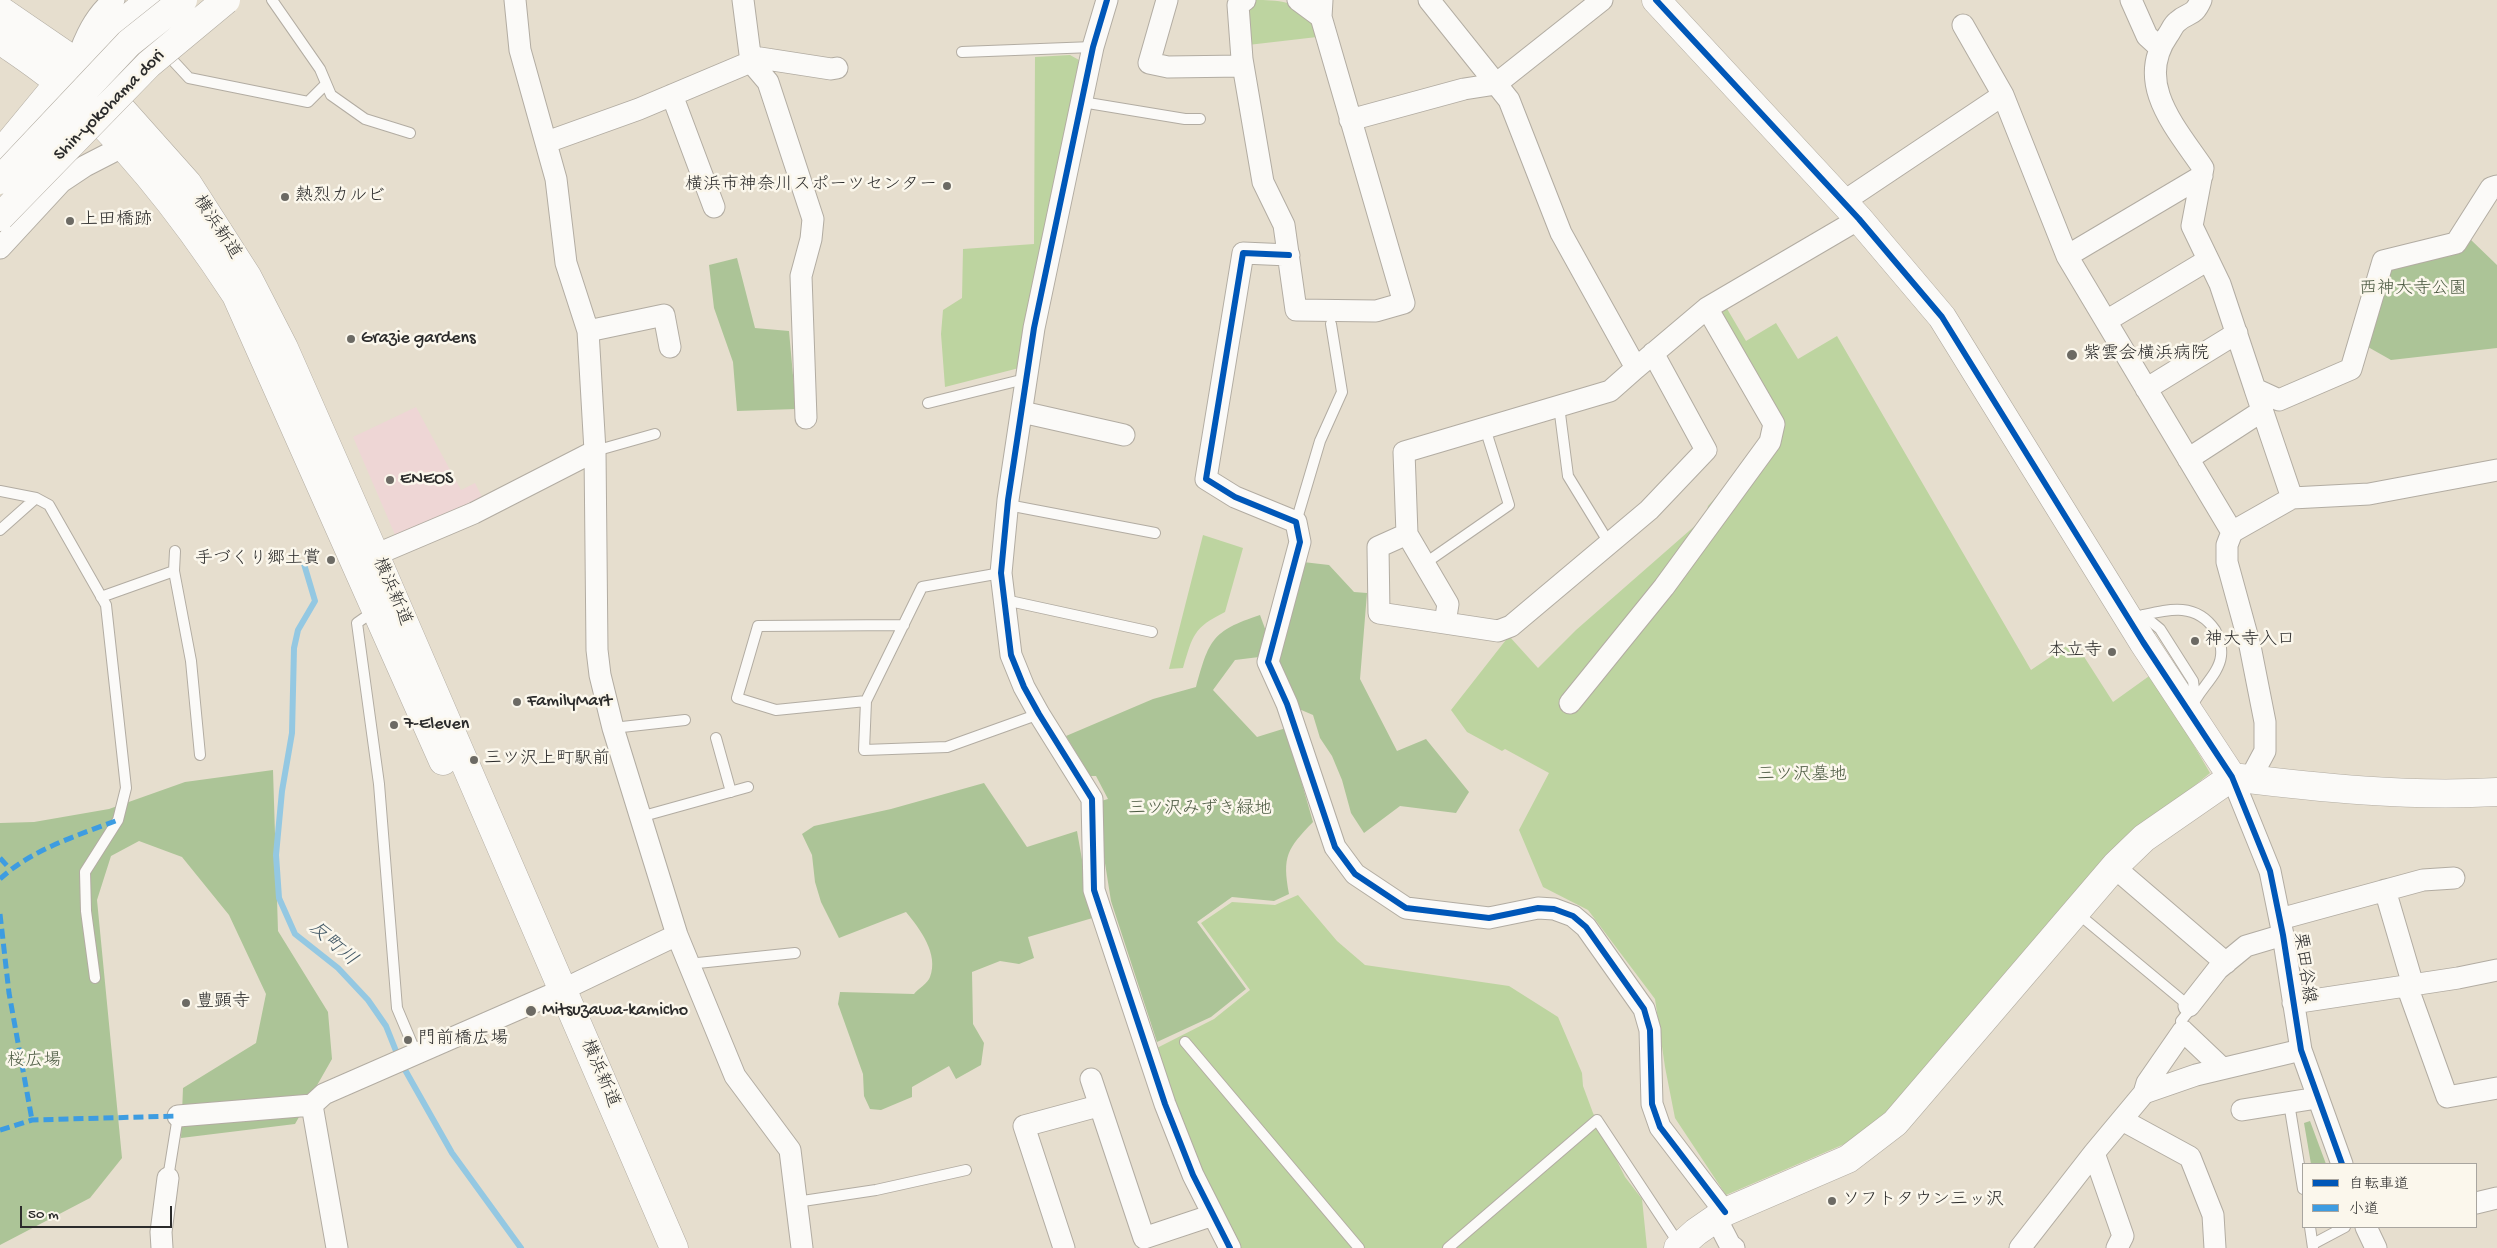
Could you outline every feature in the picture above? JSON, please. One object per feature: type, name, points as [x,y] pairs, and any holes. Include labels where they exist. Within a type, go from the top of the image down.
[{"type":"main road","points":[[0,154],[60,84],[76,62],[150,0]]},
{"type":"main road","name":"Shin-yokohama dori","points":[[0,180],[129,43],[183,0]]},
{"type":"main road","points":[[0,218],[98,102],[157,43],[210,0]]},
{"type":"main road","name":"Shin-yokohama dori","points":[[0,218],[149,64],[226,0]]},
{"type":"main road","points":[[1656,0],[1851,210],[1942,317],[2241,778]]},
{"type":"main road","name":"横浜新道","points":[[0,10],[76,62],[122,147],[196,234],[236,295],[376,610],[674,1248]]},
{"type":"main road","name":"横浜新道","points":[[0,40],[60,84],[98,102],[188,184],[247,276],[284,348],[375,555],[555,993],[656,1248]]},
{"type":"main road","points":[[1679,1246],[1721,1215],[1848,1159],[1895,1123],[2114,867],[2144,838],[2241,778],[2347,789],[2428,793],[2497,792]]},
{"type":"street","points":[[76,62],[87,34],[102,10],[114,0]]},
{"type":"street","points":[[515,0],[520,50],[556,178],[566,263],[588,331],[595,452],[597,650],[600,675],[613,728],[640,817],[688,964],[736,1076],[790,1150],[802,1248]]},
{"type":"street","points":[[743,0],[751,62],[768,82],[813,219],[811,239],[801,276],[806,418]]},
{"type":"street","points":[[1106,0],[1093,47],[1034,328],[1008,505],[1001,573],[1011,655],[1024,687],[1039,714],[1092,800],[1094,890],[1165,1104],[1194,1175],[1230,1248]]},
{"type":"street","points":[[1167,0],[1149,63],[1168,67],[1243,66]]},
{"type":"street","points":[[1245,0],[1238,5],[1243,66],[1263,182],[1284,225],[1296,310],[1330,316],[1376,310],[1404,303],[1350,120],[1321,8],[1298,0]]},
{"type":"street","points":[[1429,0],[1509,100],[1561,232],[1636,368]]},
{"type":"street","points":[[1350,120],[1464,89],[1496,84],[1602,0]]},
{"type":"street","points":[[2132,0],[2147,36],[2159,48]]},
{"type":"street","points":[[2201,0],[2196,12],[2177,22],[2159,48],[2155,67],[2157,94],[2171,122],[2203,168],[2192,226],[2220,284],[2292,498]]},
{"type":"street","points":[[1963,25],[2003,95],[2067,256],[2232,532]]},
{"type":"street","points":[[547,142],[672,95],[760,58],[831,69],[837,68]]},
{"type":"street","points":[[672,95],[714,207]]},
{"type":"street","points":[[1445,623],[1448,604],[1407,534],[1404,452],[1610,390],[1707,308],[1851,210],[2003,95]]},
{"type":"street","points":[[0,248],[61,182],[85,166],[122,147]]},
{"type":"street","points":[[2067,256],[2202,176]]},
{"type":"street","points":[[2255,389],[2279,400],[2352,369],[2382,261],[2456,243],[2491,188],[2497,186]]},
{"type":"street","points":[[1289,256],[1243,253],[1206,479],[1235,497],[1296,522],[1300,542],[1268,662],[1287,704],[1335,848],[1356,874],[1406,908],[1489,918],[1538,908],[1554,909],[1574,916],[1586,927],[1644,1009],[1650,1030],[1652,1104],[1660,1127],[1721,1215],[1730,1245],[1734,1248]]},
{"type":"street","points":[[2106,321],[2208,260]]},
{"type":"street","points":[[1570,703],[1664,587],[1770,442],[1774,424],[1707,308]]},
{"type":"street","points":[[588,331],[664,315],[670,347]]},
{"type":"street","points":[[2146,389],[2237,333]]},
{"type":"street","points":[[1407,534],[1378,547],[1379,613],[1498,631],[1511,626],[1649,510],[1706,450],[1653,353]]},
{"type":"street","points":[[2188,459],[2262,411]]},
{"type":"street","points":[[1022,412],[1124,435]]},
{"type":"street","points":[[375,555],[474,513],[595,452]]},
{"type":"street","points":[[2241,778],[2265,751],[2265,722],[2250,646],[2227,562],[2227,545],[2232,532],[2292,498],[2369,494],[2497,470]]},
{"type":"street","name":"栗田谷線","points":[[2241,778],[2270,872],[2282,927],[2292,1003],[2301,1050],[2342,1163]]},
{"type":"street","points":[[2114,867],[2226,963]]},
{"type":"street","points":[[2189,1006],[2218,969],[2246,946],[2282,927],[2385,890],[2423,880],[2454,878]]},
{"type":"street","points":[[2385,890],[2410,986],[2447,1097],[2497,1088]]},
{"type":"street","points":[[178,1116],[312,1105],[324,1094],[407,1056],[555,993],[677,935]]},
{"type":"street","points":[[2292,1003],[2410,986],[2497,970]]},
{"type":"street","points":[[2020,1248],[2094,1153],[2144,1093],[2147,1082],[2183,1031],[2222,1068]]},
{"type":"street","points":[[2144,1093],[2222,1068],[2301,1050]]},
{"type":"street","points":[[1091,1080],[1098,1106],[1144,1238],[1213,1215]]},
{"type":"street","points":[[2242,1110],[2317,1098]]},
{"type":"street","points":[[312,1105],[337,1248]]},
{"type":"street","points":[[1064,1248],[1024,1126],[1098,1106]]},
{"type":"street","points":[[2122,1120],[2190,1156],[2213,1215],[2215,1248]]},
{"type":"street","points":[[2094,1153],[2123,1236],[2117,1248]]},
{"type":"street","points":[[162,1248],[161,1232],[168,1178]]},
{"type":"street","points":[[2477,1203],[2497,1198]]},
{"type":"street","points":[[2366,1228],[2376,1248]]},
{"type":"lane","points":[[272,0],[320,69],[331,95],[365,119],[410,133]]},
{"type":"lane","points":[[157,43],[189,78],[308,102],[326,84]]},
{"type":"lane","points":[[962,52],[1093,47]]},
{"type":"lane","points":[[1082,102],[1185,119],[1200,119]]},
{"type":"lane","points":[[1296,522],[1320,441],[1342,392],[1330,316]]},
{"type":"lane","points":[[928,403],[1026,379]]},
{"type":"lane","points":[[1559,406],[1568,476],[1609,543]]},
{"type":"lane","points":[[1424,564],[1509,505],[1485,428]]},
{"type":"lane","points":[[595,452],[654,434]]},
{"type":"lane","points":[[0,491],[36,498],[50,505],[106,605],[126,788],[118,820],[85,872],[86,911],[95,978]]},
{"type":"lane","points":[[0,530],[36,498]]},
{"type":"lane","points":[[1008,505],[1155,533]]},
{"type":"lane","points":[[175,551],[174,571],[191,661],[200,755]]},
{"type":"lane","points":[[102,597],[174,571]]},
{"type":"lane","points":[[1001,573],[922,587],[866,701],[864,750],[947,747],[1039,714]]},
{"type":"lane","points":[[1004,600],[1152,632]]},
{"type":"lane","points":[[376,610],[357,623],[380,794],[397,1008],[407,1056]]},
{"type":"lane","points":[[2136,617],[2171,610],[2189,610],[2207,619],[2219,637],[2221,656],[2212,675],[2192,705]]},
{"type":"lane","points":[[866,701],[776,710],[738,698],[758,626],[904,625]]},
{"type":"lane","points":[[613,728],[685,720]]},
{"type":"lane","points":[[716,738],[731,792]]},
{"type":"lane","points":[[640,817],[748,787]]},
{"type":"lane","points":[[2075,911],[2189,1006],[2189,1011],[2181,1021],[2183,1031]]},
{"type":"lane","points":[[688,964],[795,953]]},
{"type":"lane","points":[[1185,1042],[1360,1248]]},
{"type":"lane","points":[[2289,1103],[2302,1182]]},
{"type":"lane","points":[[168,1178],[178,1116]]},
{"type":"lane","points":[[1448,1248],[1597,1120],[1679,1246]]},
{"type":"lane","points":[[796,1202],[876,1190],[966,1170]]},
{"type":"lane","points":[[2310,1228],[2313,1246],[2343,1228]]},
{"type":"shaded area","points":[[416,407],[461,490],[475,483],[482,497],[396,537],[353,437]]},
{"type":"green space","points":[[1255,0],[1279,1],[1302,9],[1314,23],[1317,37],[1248,45],[1245,11]]},
{"type":"green space","points":[[1070,55],[1079,60],[1019,368],[945,387],[941,334],[943,310],[962,298],[963,249],[1034,244],[1035,57]]},
{"type":"green space","name":"西神大寺公園","points":[[2470,239],[2497,265],[2497,348],[2391,360],[2368,347],[2389,270]]},
{"type":"green space","points":[[737,258],[755,328],[789,331],[796,409],[737,411],[733,362],[714,308],[709,265]]},
{"type":"green space","name":"三ツ沢墓地","points":[[1726,307],[1746,341],[1776,323],[1798,359],[1837,336],[2031,670],[2074,641],[2113,702],[2152,674],[2210,773],[2133,836],[1881,1122],[1856,1139],[1726,1195],[1675,1118],[1655,999],[1588,910],[1543,887],[1519,830],[1549,773],[1505,749],[1502,751],[1467,732],[1451,710],[1509,636],[1538,668],[1576,630],[1705,517],[1708,506],[1781,424],[1717,312]]},
{"type":"green space","points":[[1203,535],[1243,548],[1225,612],[1200,628],[1192,640],[1183,668],[1169,669]]},
{"type":"green space","points":[[1303,562],[1329,565],[1354,592],[1367,593],[1360,679],[1397,751],[1426,739],[1469,792],[1456,813],[1400,806],[1364,833],[1351,813],[1342,780],[1332,756],[1320,738],[1313,715],[1299,709],[1275,659]]},
{"type":"green space","name":"三ツ沢みずき緑地","points":[[1260,615],[1267,634],[1259,657],[1235,660],[1213,690],[1257,737],[1286,728],[1313,822],[1297,839],[1289,854],[1286,871],[1289,894],[1274,901],[1232,897],[1197,922],[1246,989],[1211,1017],[1157,1042],[1111,901],[1104,857],[1101,801],[1108,799],[1096,776],[1090,776],[1066,736],[1153,699],[1196,687],[1209,648],[1214,640],[1231,627]]},
{"type":"green space","name":"桜広場","points":[[273,770],[278,931],[328,1012],[332,1059],[295,1124],[181,1138],[183,1088],[256,1043],[266,994],[229,915],[182,857],[139,841],[111,856],[97,900],[122,1158],[90,1198],[0,1245],[0,823],[34,822],[109,809],[185,782]]},
{"type":"green space","points":[[984,783],[1027,847],[1077,831],[1088,894],[1096,917],[1028,937],[1034,958],[1019,964],[1000,961],[972,972],[973,1024],[984,1043],[981,1065],[956,1079],[949,1066],[912,1087],[912,1097],[881,1110],[870,1109],[864,1096],[863,1074],[838,1004],[840,992],[914,994],[930,977],[932,960],[930,951],[927,942],[906,912],[839,938],[821,902],[815,882],[812,855],[802,834],[814,826],[891,809]]},
{"type":"green space","points":[[1298,895],[1337,941],[1365,965],[1509,986],[1558,1017],[1582,1073],[1583,1086],[1593,1113],[1625,1177],[1642,1199],[1647,1248],[1237,1248],[1217,1213],[1153,1050],[1214,1019],[1250,990],[1201,923],[1232,902],[1275,905]]},
{"type":"green space","points":[[2310,1121],[2326,1163],[2311,1163],[2304,1123]]},
{"type":"waterway","name":"反町川","points":[[304,564],[315,601],[298,630],[294,648],[292,733],[282,791],[276,855],[279,898],[295,934],[338,968],[368,1000],[386,1026],[400,1061],[452,1153],[521,1248]]},
{"type":"marked path","points":[[0,879],[26,859],[41,851],[118,820]]},
{"type":"marked path","points":[[0,858],[10,869]]},
{"type":"marked path","points":[[0,914],[9,993],[32,1120]]},
{"type":"marked path","points":[[0,1130],[32,1120],[178,1116]]},
{"type":"cycle path","points":[[1107,0],[1093,47],[1034,328],[1008,500],[1001,573],[1011,655],[1024,687],[1039,714],[1092,799],[1094,890],[1165,1104],[1193,1175],[1230,1248]]},
{"type":"cycle path","points":[[1656,0],[1859,219],[1942,317],[2143,642],[2232,777],[2270,871],[2283,935],[2301,1050],[2342,1163]]},
{"type":"cycle path","points":[[1289,255],[1243,253],[1206,479],[1235,497],[1296,522],[1300,542],[1268,662],[1287,704],[1335,847],[1355,874],[1406,908],[1489,918],[1538,908],[1554,909],[1573,916],[1586,927],[1644,1009],[1650,1030],[1652,1104],[1660,1127],[1725,1212]]},
{"type":"place","name":"横浜市神奈川スポーツセンター","points":[[947,186]]},
{"type":"place","name":"熱烈カルビ","points":[[285,197]]},
{"type":"place","name":"上田橋跡","points":[[70,221]]},
{"type":"place","name":"Grazie gardens","points":[[351,339]]},
{"type":"place","name":"紫雲会横浜病院","points":[[2072,355]]},
{"type":"place","name":"ENEOS","points":[[390,480]]},
{"type":"place","name":"手づくり郷土賞","points":[[331,560]]},
{"type":"place","name":"神大寺入口","points":[[2195,641]]},
{"type":"place","name":"本立寺","points":[[2112,652]]},
{"type":"place","name":"FamilyMart","points":[[517,702]]},
{"type":"place","name":"7-Eleven","points":[[394,725]]},
{"type":"place","name":"三ツ沢上町駅前","points":[[474,760]]},
{"type":"place","name":"豊顕寺","points":[[186,1003]]},
{"type":"place","name":"Mitsuzawa-kamicho","points":[[531,1011]]},
{"type":"place","name":"門前橋広場","points":[[408,1040]]},
{"type":"place","name":"ソフトタウン三ッ沢","points":[[1832,1201]]}]
